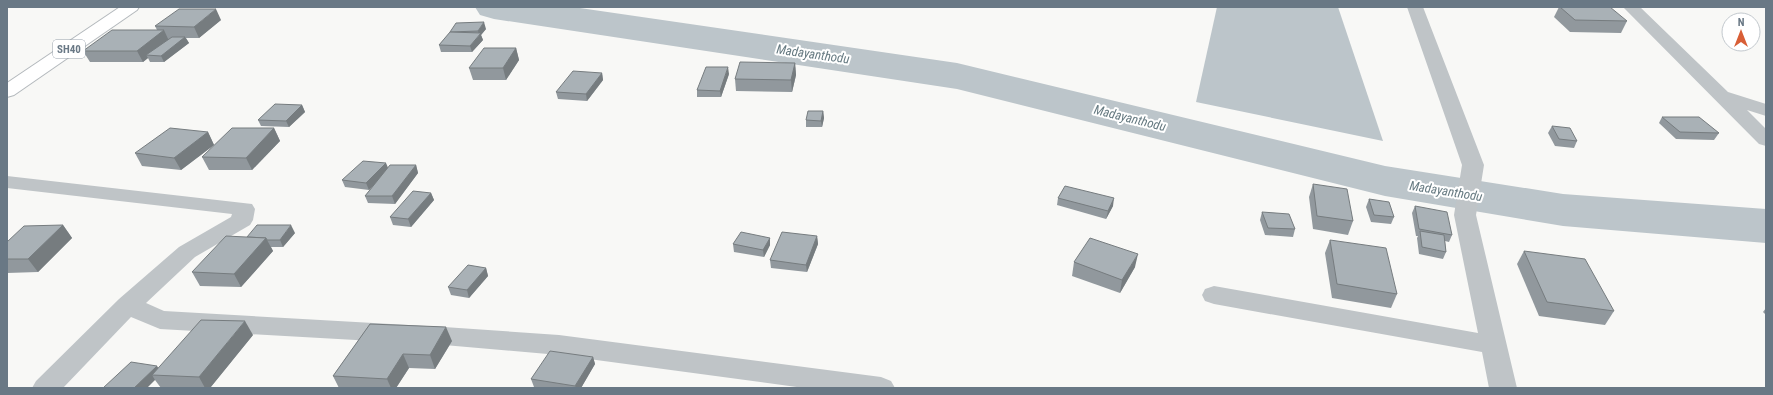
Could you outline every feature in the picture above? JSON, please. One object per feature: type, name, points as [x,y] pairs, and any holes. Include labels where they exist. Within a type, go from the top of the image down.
[{"type":"main road","name":"SH40","points":[[7,91],[131,7]]},
{"type":"street","points":[[1415,7],[1473,165],[1465,215],[1503,388]]},
{"type":"street","points":[[1631,7],[1766,140]]},
{"type":"street","points":[[1722,96],[1766,110]]},
{"type":"street","points":[[7,182],[244,209],[242,220],[186,252],[128,305],[46,388]]},
{"type":"street","points":[[1214,295],[1494,345]]},
{"type":"street","points":[[128,305],[160,320],[444,336],[559,345],[881,388]]},
{"type":"shaded area","points":[[1217,7],[1338,7],[1383,141],[1196,102]]},
{"type":"building","points":[[1560,7],[1610,7],[1627,21],[1575,20]]},
{"type":"building","points":[[179,9],[216,9],[194,27],[155,26]]},
{"type":"building","points":[[484,22],[478,31],[450,32],[456,23]]},
{"type":"building","points":[[112,30],[164,30],[137,51],[83,51]]},
{"type":"building","points":[[450,32],[481,33],[470,46],[439,45]]},
{"type":"building","points":[[172,37],[185,37],[161,56],[146,55]]},
{"type":"building","points":[[484,48],[516,48],[503,68],[469,68]]},
{"type":"building","points":[[740,62],[795,63],[791,80],[735,79]]},
{"type":"building","points":[[706,67],[728,67],[720,91],[697,90]]},
{"type":"building","points":[[573,71],[602,73],[586,94],[556,92]]},
{"type":"building","points":[[275,104],[302,105],[286,121],[258,120]]},
{"type":"building","points":[[808,111],[823,111],[821,121],[806,120]]},
{"type":"building","points":[[1662,117],[1699,117],[1719,133],[1680,132]]},
{"type":"building","points":[[1552,126],[1570,128],[1577,141],[1559,139]]},
{"type":"building","points":[[170,128],[208,132],[174,158],[135,153]]},
{"type":"building","points":[[232,128],[274,128],[246,158],[202,157]]},
{"type":"building","points":[[363,161],[386,163],[366,183],[342,180]]},
{"type":"building","points":[[390,165],[416,165],[392,196],[365,196]]},
{"type":"building","points":[[1313,184],[1347,189],[1353,221],[1317,216]]},
{"type":"building","points":[[1065,186],[1114,198],[1108,211],[1058,198]]},
{"type":"building","points":[[413,191],[431,193],[408,219],[390,217]]},
{"type":"building","points":[[1369,199],[1389,202],[1394,217],[1374,215]]},
{"type":"building","points":[[1415,206],[1447,212],[1452,235],[1419,229]]},
{"type":"building","points":[[1262,212],[1289,214],[1295,229],[1268,228]]},
{"type":"building","points":[[63,225],[28,259],[7,259],[7,242],[24,226]]},
{"type":"building","points":[[257,225],[291,225],[280,240],[247,237]]},
{"type":"building","points":[[1420,231],[1444,235],[1446,252],[1422,247]]},
{"type":"building","points":[[741,232],[770,238],[763,250],[733,244]]},
{"type":"building","points":[[782,232],[817,236],[806,265],[770,260]]},
{"type":"building","points":[[226,236],[266,238],[234,274],[192,272]]},
{"type":"building","points":[[1090,238],[1138,254],[1122,280],[1074,262]]},
{"type":"building","points":[[1330,240],[1386,248],[1397,294],[1337,284]]},
{"type":"building","points":[[1524,251],[1585,259],[1614,311],[1547,302]]},
{"type":"building","points":[[468,265],[486,268],[467,290],[448,287]]},
{"type":"building","points":[[201,320],[245,321],[199,377],[152,375]]},
{"type":"building","points":[[370,324],[446,327],[430,355],[403,354],[387,379],[333,376]]},
{"type":"building","points":[[550,351],[593,357],[575,386],[531,379]]},
{"type":"building","points":[[131,362],[157,366],[134,388],[103,388]]},
{"type":"waterway","name":"Madayanthodu","points":[[494,7],[957,76],[1385,181],[1563,210],[1766,226]]}]
